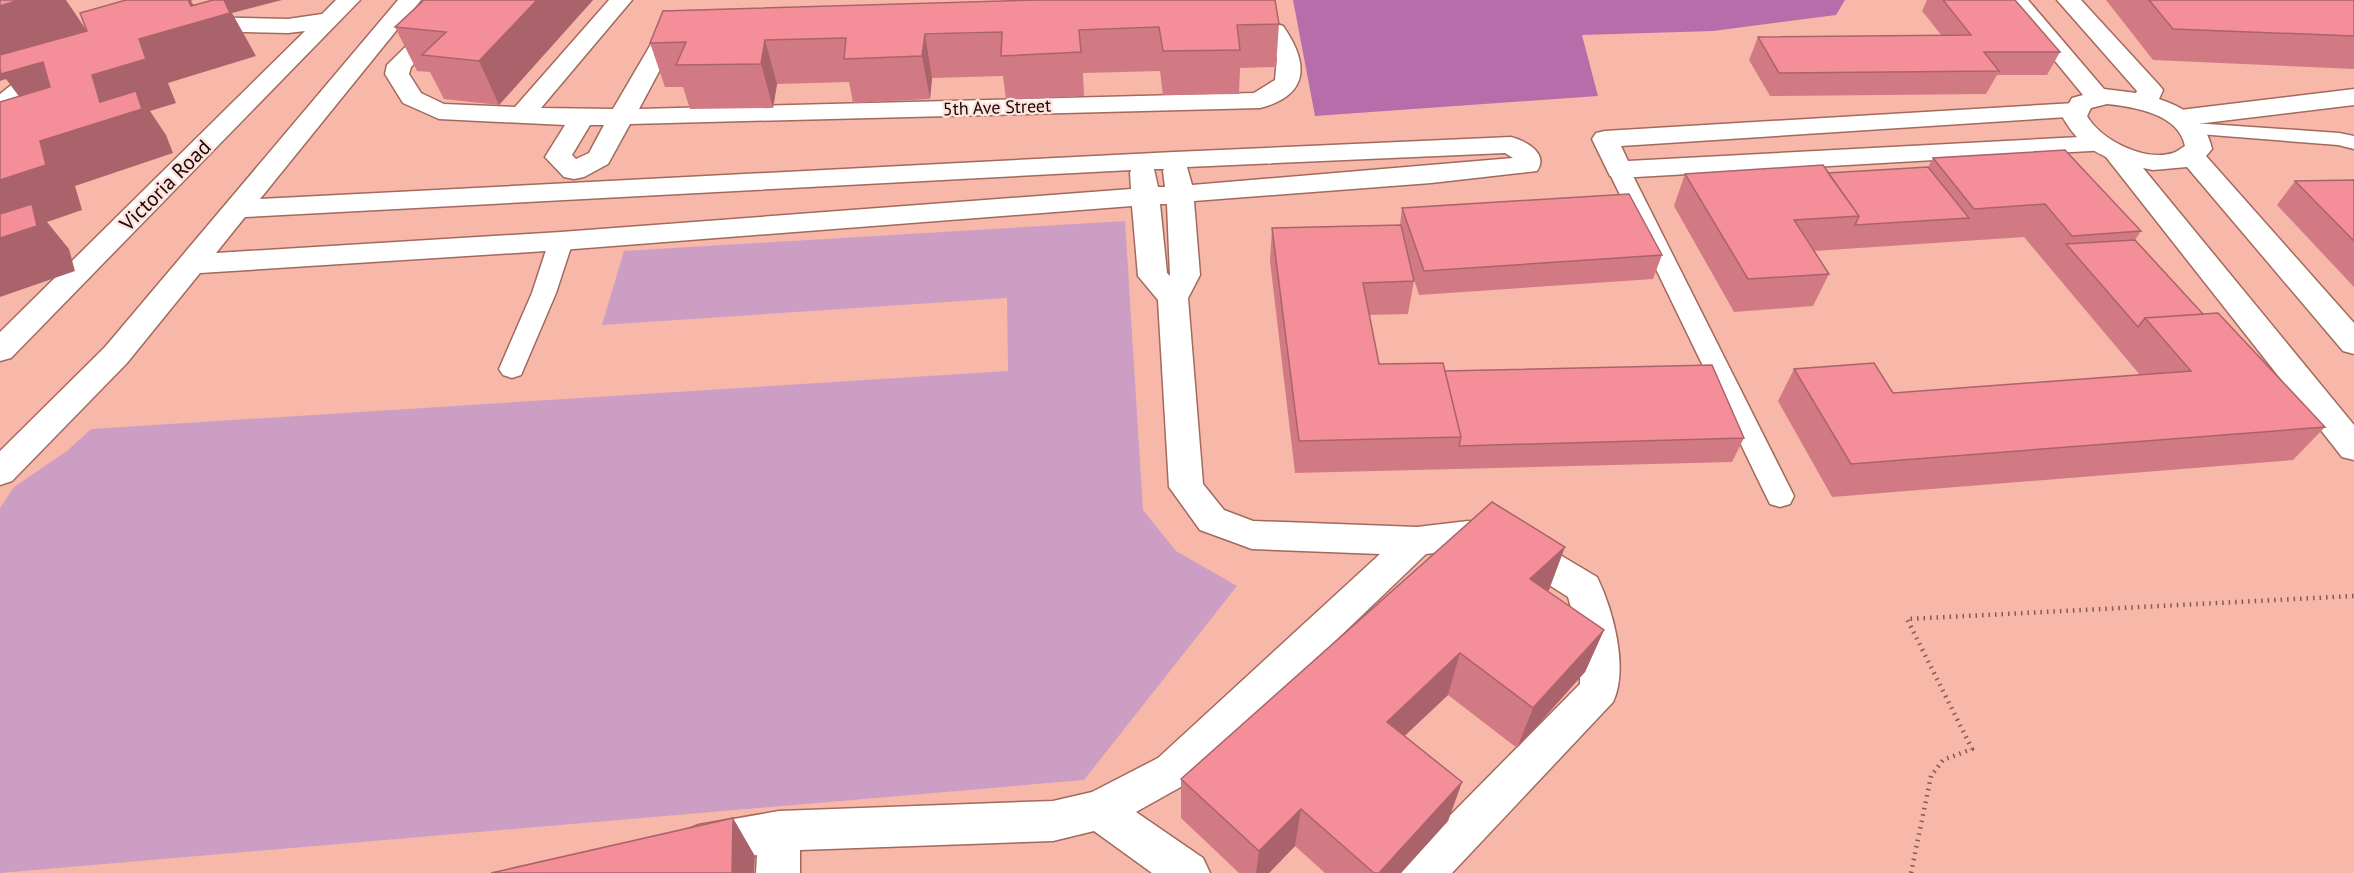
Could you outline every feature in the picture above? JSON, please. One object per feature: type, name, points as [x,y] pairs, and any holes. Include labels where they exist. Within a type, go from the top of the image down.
[{"type":"street","name":"Victoria Road","points":[[0,350],[350,0]]},
{"type":"street","points":[[0,472],[116,354],[410,0]]},
{"type":"street","points":[[466,0],[399,65],[397,74],[412,98],[439,111],[521,116],[604,117]]},
{"type":"street","points":[[521,116],[621,0]]},
{"type":"street","points":[[2016,0],[2098,97]]},
{"type":"street","points":[[2068,0],[2150,90],[2145,102]]},
{"type":"street","points":[[176,23],[288,26],[329,20]]},
{"type":"street","name":"5th Ave Street","points":[[604,117],[1260,100],[1287,83],[1289,58],[1275,31],[1254,24],[1210,20]]},
{"type":"street","points":[[561,241],[570,181],[558,157],[604,117],[662,44],[681,35],[716,34]]},
{"type":"street","points":[[0,106],[72,49]]},
{"type":"street","points":[[2188,134],[2179,161],[2160,162],[2108,148],[2084,133],[2075,122],[2074,111],[2080,103],[2098,97],[2125,97],[2145,102],[2188,134],[2354,343]]},
{"type":"street","points":[[2188,134],[2354,97]]},
{"type":"street","points":[[2074,111],[1605,139],[1619,170],[2108,148]]},
{"type":"street","points":[[570,181],[600,158],[604,117]]},
{"type":"street","points":[[193,264],[561,241],[1180,192],[1442,174],[1528,165],[1528,157],[1512,145],[1141,162],[570,181],[238,209]]},
{"type":"street","points":[[2108,148],[2354,448]]},
{"type":"street","points":[[1174,160],[1180,192],[1185,274],[1173,298],[1186,487],[1212,520],[1252,535],[1417,541],[1468,535],[1503,538],[1584,588],[1599,639],[1599,690],[1423,873]]},
{"type":"street","points":[[1141,162],[1153,276],[1173,298]]},
{"type":"street","points":[[662,851],[779,831],[1053,821],[1099,810],[1172,771],[1417,541]]},
{"type":"street","points":[[1099,810],[1188,873]]},
{"type":"street","points":[[778,873],[779,831]]},
{"type":"lane","points":[[2188,134],[2349,139]]},
{"type":"lane","points":[[1619,170],[1779,496]]},
{"type":"lane","points":[[512,369],[544,293],[561,241]]},
{"type":"path","points":[[1911,873],[1931,776],[1943,760],[1972,750],[1907,619],[2354,596]]},
{"type":"shaded area","points":[[1293,0],[1845,0],[1836,15],[1713,31],[1582,35],[1598,96],[1315,116]]},
{"type":"shaded area","points":[[1125,221],[1143,510],[1176,551],[1237,586],[1084,780],[0,873],[0,508],[14,487],[67,451],[91,429],[1008,371],[1007,298],[602,325],[624,251]]},
{"type":"building","points":[[0,0],[19,0],[0,6]]},
{"type":"building","points":[[126,0],[188,0],[191,6],[213,0],[224,0],[230,13],[139,39],[146,59],[92,75],[100,102],[136,91],[142,109],[40,141],[46,165],[0,180],[0,102],[50,87],[43,62],[1,74],[0,55],[87,31],[80,13]]},
{"type":"building","points":[[424,0],[537,0],[479,61],[422,55],[446,32],[395,27]]},
{"type":"building","points":[[1037,0],[1275,0],[1279,24],[1237,25],[1240,50],[1163,51],[1159,27],[1079,30],[1081,52],[1001,56],[1002,32],[925,34],[922,56],[844,59],[846,38],[765,40],[761,64],[676,65],[686,42],[650,43],[663,11]]},
{"type":"building","points":[[1943,0],[2015,0],[2060,52],[1984,52],[1999,71],[1779,73],[1758,37],[1971,35]]},
{"type":"building","points":[[2149,0],[2354,0],[2354,36],[2173,29]]},
{"type":"building","points":[[2065,150],[2141,231],[2072,236],[2045,204],[1974,209],[1933,158]]},
{"type":"building","points":[[1823,165],[1859,216],[1794,220],[1829,274],[1748,279],[1685,174]]},
{"type":"building","points":[[1928,167],[1969,218],[1855,225],[1859,216],[1828,173]]},
{"type":"building","points":[[2354,180],[2354,241],[2295,181]]},
{"type":"building","points":[[1629,194],[1662,255],[1424,271],[1402,208]]},
{"type":"building","points":[[32,204],[37,226],[0,238],[0,214]]},
{"type":"building","points":[[1401,225],[1414,281],[1363,283],[1379,364],[1443,363],[1461,437],[1299,441],[1272,228]]},
{"type":"building","points":[[2135,240],[2203,314],[2145,318],[2138,327],[2066,244]]},
{"type":"building","points":[[2218,313],[2325,427],[1851,464],[1794,369],[1874,363],[1893,393],[2191,371],[2145,318]]},
{"type":"building","points":[[1712,365],[1744,438],[1459,446],[1461,437],[1445,371]]},
{"type":"building","points":[[1492,502],[1565,547],[1530,579],[1604,630],[1533,708],[1460,653],[1387,722],[1462,782],[1379,873],[1374,873],[1301,809],[1259,851],[1181,779]]},
{"type":"building","points":[[733,818],[732,873],[491,873]]}]
